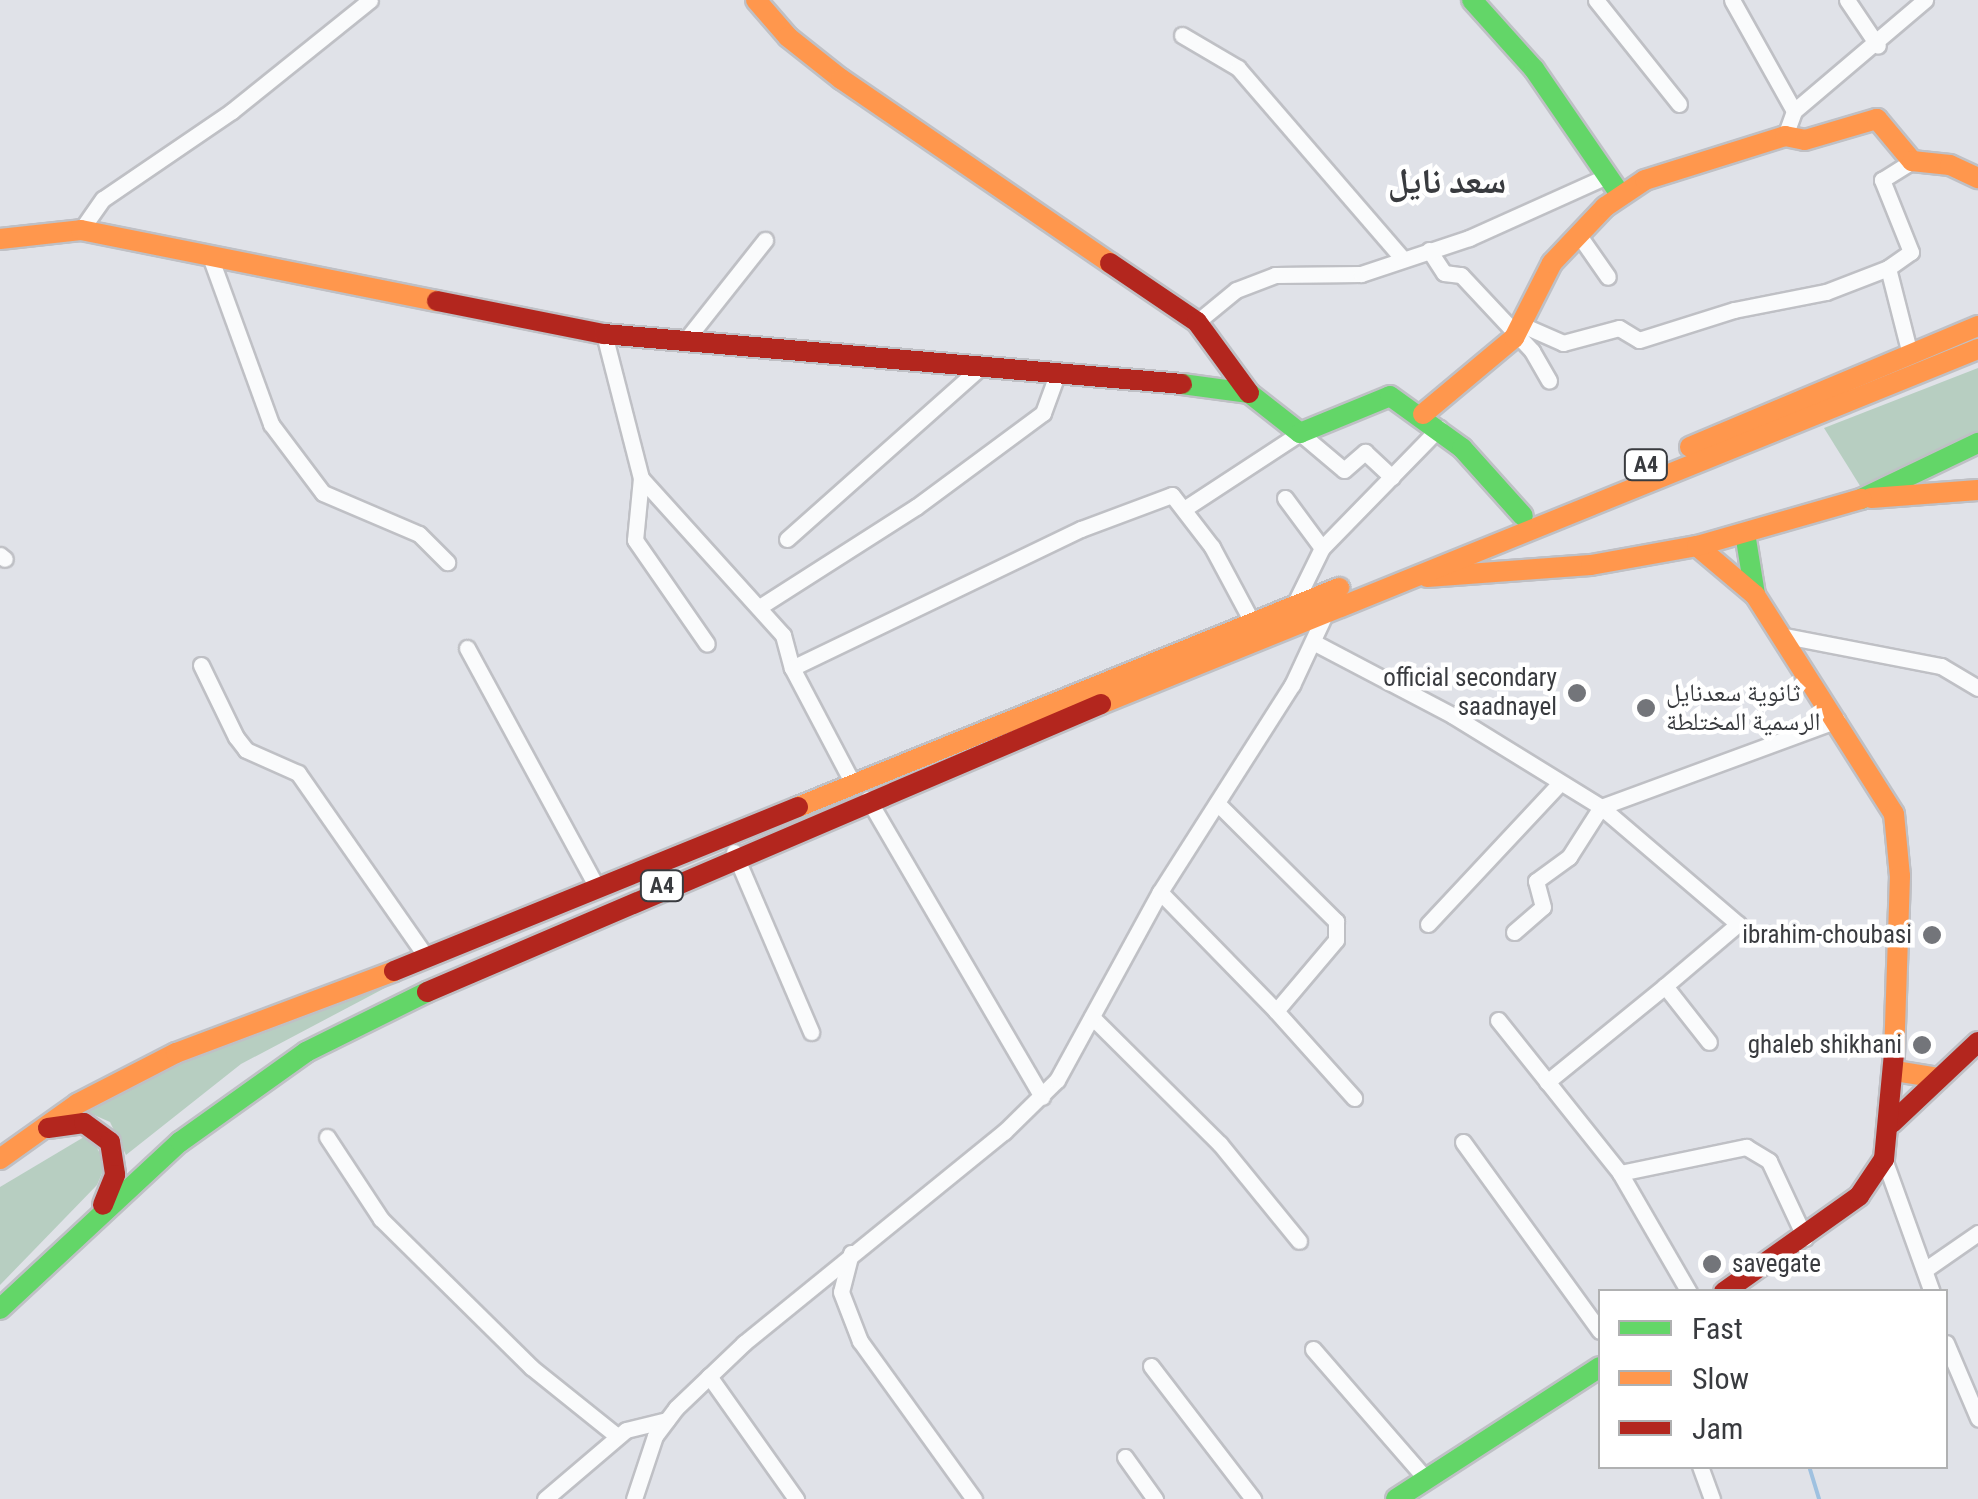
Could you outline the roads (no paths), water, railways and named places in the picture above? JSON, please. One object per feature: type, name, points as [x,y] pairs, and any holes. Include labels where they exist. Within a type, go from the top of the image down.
[{"type":"main road","points":[[756,0],[788,37],[841,79],[1197,322],[1249,393],[1300,433],[1390,396],[1431,421],[1523,516]]},
{"type":"main road","points":[[1472,0],[1534,69],[1620,194]]},
{"type":"main road","points":[[1431,421],[1517,331],[1540,281],[1578,234],[1620,194],[1676,167],[1785,136],[1805,140],[1877,118],[1912,161],[1950,165],[1978,178]]},
{"type":"main road","points":[[0,239],[80,230],[604,334],[1058,372],[1249,393]]},
{"type":"main road","name":"A4","points":[[0,1309],[56,1259],[100,1211],[180,1142],[306,1052],[369,1017],[1310,604],[1978,326]]},
{"type":"main road","name":"A4","points":[[0,1158],[37,1132],[176,1052],[427,958],[1251,620],[1413,576],[1978,349]]},
{"type":"main road","points":[[1413,576],[1592,565],[1697,546],[1865,498],[1978,442]]},
{"type":"main road","points":[[1865,498],[1978,490]]},
{"type":"main road","points":[[1744,533],[1755,595]]},
{"type":"main road","points":[[1697,546],[1755,595],[1889,800],[1897,830],[1892,1123],[1884,1160],[1859,1196],[1806,1238],[1729,1289]]},
{"type":"main road","points":[[1892,1123],[1978,1042]]},
{"type":"main road","points":[[1894,1070],[1939,1078]]},
{"type":"main road","points":[[37,1132],[84,1123],[110,1142],[115,1175],[100,1211]]},
{"type":"main road","points":[[0,1322],[56,1259]]},
{"type":"main road","points":[[1396,1499],[1598,1368]]},
{"type":"street","points":[[80,230],[103,199],[232,111],[370,0]]},
{"type":"street","points":[[1596,0],[1678,104]]},
{"type":"street","points":[[1732,0],[1794,112]]},
{"type":"street","points":[[1847,0],[1878,46]]},
{"type":"street","points":[[1902,0],[1911,15]]},
{"type":"street","points":[[1785,136],[1794,112],[1878,46],[1925,0]]},
{"type":"street","points":[[1182,35],[1238,68],[1402,258]]},
{"type":"street","points":[[1517,331],[1563,343],[1619,328],[1639,340],[1734,310],[1826,292],[1888,268],[1910,256],[1910,247],[1882,177],[1912,161]]},
{"type":"street","points":[[1197,322],[1236,290],[1275,275],[1344,276],[1428,250],[1607,176]]},
{"type":"street","points":[[1578,234],[1608,277]]},
{"type":"street","points":[[685,341],[765,240]]},
{"type":"street","points":[[1428,250],[1444,272],[1461,275],[1517,331],[1549,380]]},
{"type":"street","points":[[211,258],[272,424],[324,493],[418,534],[447,562]]},
{"type":"street","points":[[1888,268],[1910,354]]},
{"type":"street","points":[[604,334],[641,478],[635,540],[707,644]]},
{"type":"street","points":[[787,539],[982,366]]},
{"type":"street","points":[[762,606],[916,507],[1044,413],[1058,372]]},
{"type":"street","points":[[634,1499],[667,1420],[709,1376],[851,1253],[1042,1097],[1068,1067],[1160,892],[1315,643],[1310,604],[1322,548],[1392,477],[1431,421]]},
{"type":"street","points":[[1187,507],[1300,433],[1344,470],[1365,452],[1392,477]]},
{"type":"street","points":[[641,478],[762,606],[783,634],[792,668],[852,782]]},
{"type":"street","points":[[792,668],[1081,529],[1172,495],[1187,507],[1251,620]]},
{"type":"street","points":[[1285,498],[1322,548]]},
{"type":"street","points":[[1780,635],[1922,661],[1978,688]]},
{"type":"street","points":[[1315,643],[1452,716],[1601,807],[1738,924],[1548,1082]]},
{"type":"street","points":[[466,648],[596,887]]},
{"type":"street","points":[[201,665],[236,737],[255,756],[283,761],[298,773],[427,958]]},
{"type":"street","points":[[1514,932],[1543,907],[1536,882],[1570,857],[1601,807],[1836,720]]},
{"type":"street","points":[[1428,924],[1560,783]]},
{"type":"street","points":[[868,799],[1042,1097]]},
{"type":"street","points":[[1217,803],[1338,926],[1336,940],[1276,1011]]},
{"type":"street","points":[[727,833],[811,1032]]},
{"type":"street","points":[[1160,892],[1354,1098]]},
{"type":"street","points":[[1665,986],[1709,1042]]},
{"type":"street","points":[[1092,1018],[1220,1144],[1300,1241]]},
{"type":"street","points":[[1498,1020],[1620,1173],[1687,1289]]},
{"type":"street","points":[[326,1137],[382,1219],[531,1367],[617,1436]]},
{"type":"street","points":[[1463,1142],[1598,1328]]},
{"type":"street","points":[[1620,1173],[1746,1147],[1769,1161],[1806,1238]]},
{"type":"street","points":[[1884,1160],[1931,1289]]},
{"type":"street","points":[[1926,1269],[1978,1233]]},
{"type":"street","points":[[851,1253],[841,1292],[860,1341],[974,1499]]},
{"type":"street","points":[[1948,1346],[1971,1386],[1978,1418]]},
{"type":"street","points":[[1313,1349],[1426,1479]]},
{"type":"street","points":[[1150,1366],[1253,1499]]},
{"type":"street","points":[[709,1376],[796,1499]]},
{"type":"street","points":[[545,1499],[617,1436],[667,1420]]},
{"type":"street","points":[[1125,1457],[1155,1499]]},
{"type":"street","points":[[1701,1469],[1712,1499]]},
{"type":"waterway","points":[[1810,1469],[1819,1499]]},
{"type":"place","name":"official secondary saadnayel","points":[[1577,693]]},
{"type":"place","name":"ثانوية سعدنايل الرسمية المختلطة","points":[[1646,708]]},
{"type":"place","name":"ibrahim-choubasi","points":[[1932,935]]},
{"type":"place","name":"ghaleb shikhani","points":[[1922,1045]]},
{"type":"place","name":"savegate","points":[[1712,1264]]},
{"type":"district","name":"سعد نايل","points":[[1447,182]]}]
